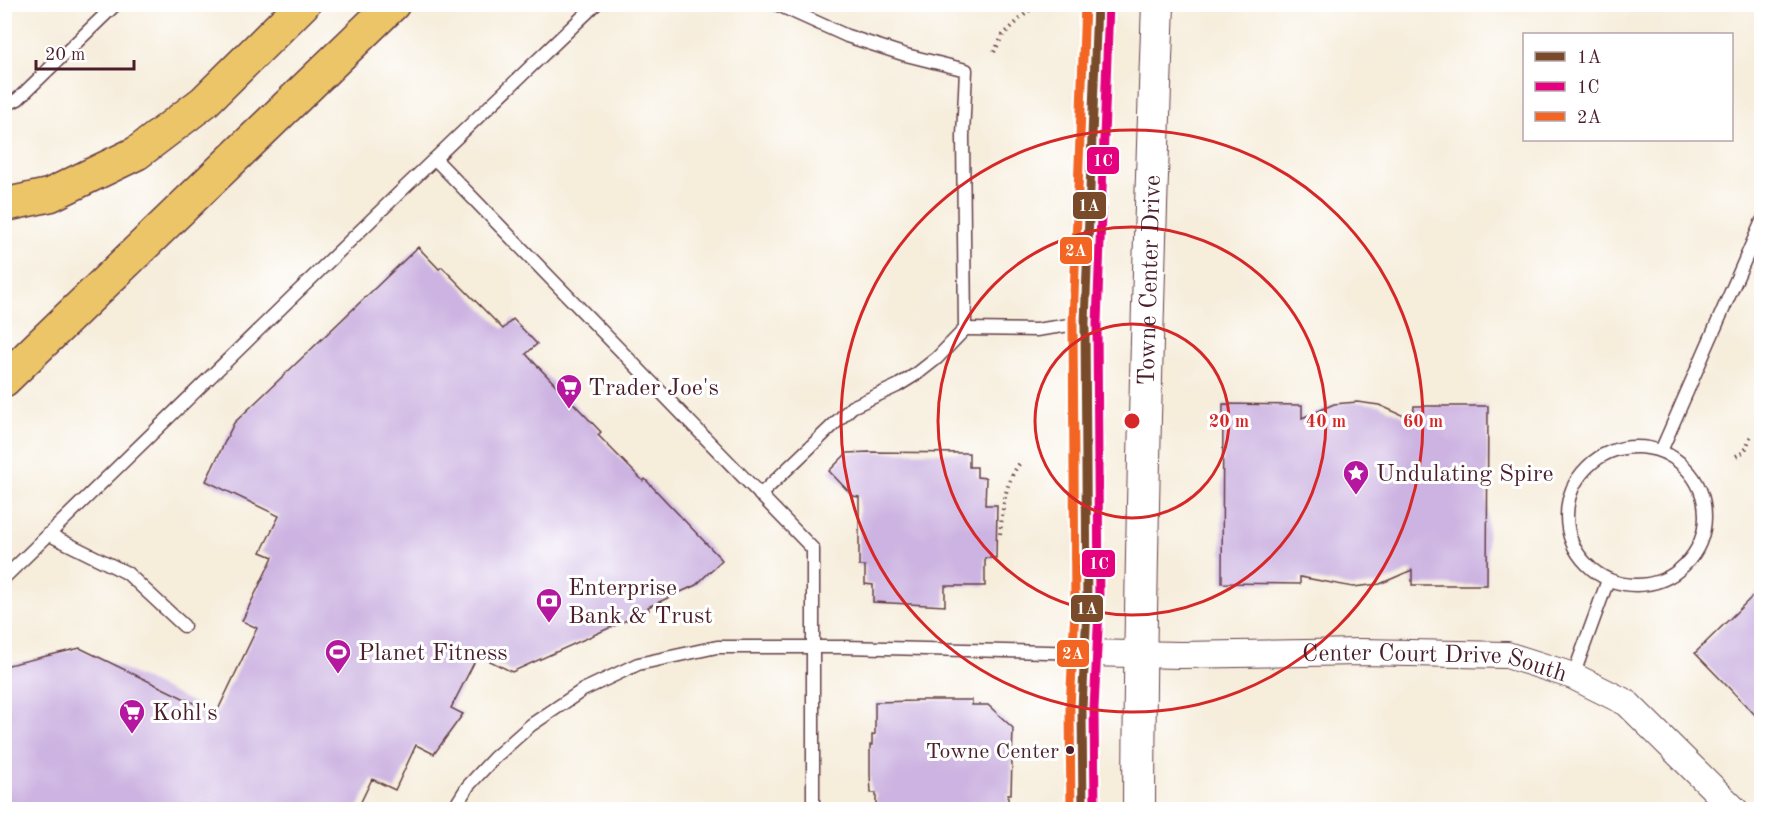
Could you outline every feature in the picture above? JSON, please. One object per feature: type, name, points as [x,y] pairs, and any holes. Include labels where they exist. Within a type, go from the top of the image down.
[{"type":"highway","points":[[4,205],[50,195],[137,153],[204,102],[303,4]]},
{"type":"highway","points":[[4,380],[393,4]]},
{"type":"street","points":[[1083,810],[1082,708],[1087,597],[1085,323],[1096,4]]},
{"type":"street","name":"Towne Center Drive","points":[[1139,810],[1146,329],[1158,4]]},
{"type":"street","name":"Center Court Drive South","points":[[1085,653],[1361,652],[1507,655],[1573,676],[1627,703],[1735,810]]},
{"type":"lane","points":[[4,106],[18,99],[117,4]]},
{"type":"lane","points":[[4,578],[596,4]]},
{"type":"lane","points":[[760,495],[852,407],[897,386],[918,373],[937,358],[965,329],[963,184],[966,70],[906,56],[847,36],[776,4]]},
{"type":"lane","points":[[435,159],[813,549],[813,810]]},
{"type":"lane","points":[[1661,451],[1761,220]]},
{"type":"lane","points":[[965,329],[1036,330],[1085,323]]},
{"type":"lane","points":[[1640,446],[1661,451],[1680,462],[1695,479],[1704,499],[1706,522],[1700,543],[1689,562],[1672,576],[1647,585],[1629,585],[1608,580],[1589,568],[1572,542],[1568,531],[1566,510],[1571,489],[1583,471],[1599,457],[1619,448],[1640,446]]},
{"type":"lane","points":[[48,534],[127,573],[184,626]]},
{"type":"lane","points":[[1573,676],[1608,580]]},
{"type":"lane","points":[[453,810],[468,786],[494,758],[531,725],[583,690],[638,664],[717,647],[788,646],[1085,653]]},
{"type":"path","points":[[994,52],[1004,35],[1036,4]]},
{"type":"path","points":[[4,294],[7,301],[4,305]]},
{"type":"path","points":[[1736,456],[1745,451],[1751,435]]},
{"type":"path","points":[[1002,533],[1008,485],[1013,472],[1020,463]]},
{"type":"building","points":[[418,247],[439,269],[442,267],[503,329],[513,319],[537,344],[526,354],[601,432],[598,435],[643,481],[645,479],[722,560],[696,585],[648,607],[649,610],[512,672],[478,655],[451,708],[463,714],[434,754],[416,745],[395,790],[372,779],[357,810],[4,810],[4,666],[80,648],[216,714],[257,628],[242,621],[273,557],[261,552],[279,516],[206,481],[234,423]]},
{"type":"building","points":[[1357,402],[1379,405],[1413,420],[1414,406],[1488,406],[1487,585],[1412,585],[1412,570],[1380,584],[1353,587],[1300,577],[1300,584],[1222,583],[1223,404],[1302,405],[1302,418],[1334,404]]},
{"type":"building","points":[[847,453],[969,453],[969,467],[977,467],[977,477],[986,478],[985,505],[997,505],[996,558],[985,558],[985,586],[945,586],[945,606],[873,602],[873,585],[865,584],[865,566],[859,566],[859,497],[853,496],[829,471]]},
{"type":"building","points":[[1761,588],[1761,721],[1695,653]]},
{"type":"building","points":[[972,700],[972,705],[988,705],[1013,728],[1011,794],[1008,794],[1008,810],[876,810],[876,793],[871,793],[870,775],[870,745],[872,745],[872,735],[875,734],[875,702]]},
{"type":"transit line","name":"2A","points":[[1071,810],[1070,708],[1075,609],[1073,323],[1085,4]]},
{"type":"transit line","name":"1A","points":[[1083,810],[1082,708],[1087,609],[1085,323],[1097,4]]},
{"type":"transit line","name":"1C","points":[[1095,810],[1094,708],[1099,609],[1097,323],[1109,4]]},
{"type":"place","name":"Trader Joe's","points":[[569,410]]},
{"type":"place","name":"Undulating Spire","points":[[1356,496]]},
{"type":"place","name":"Enterprise Bank & Trust","points":[[549,624]]},
{"type":"place","name":"Planet Fitness","points":[[338,675]]},
{"type":"place","name":"Kohl's","points":[[132,735]]},
{"type":"place","name":"Towne Center","points":[[1070,750]]}]
